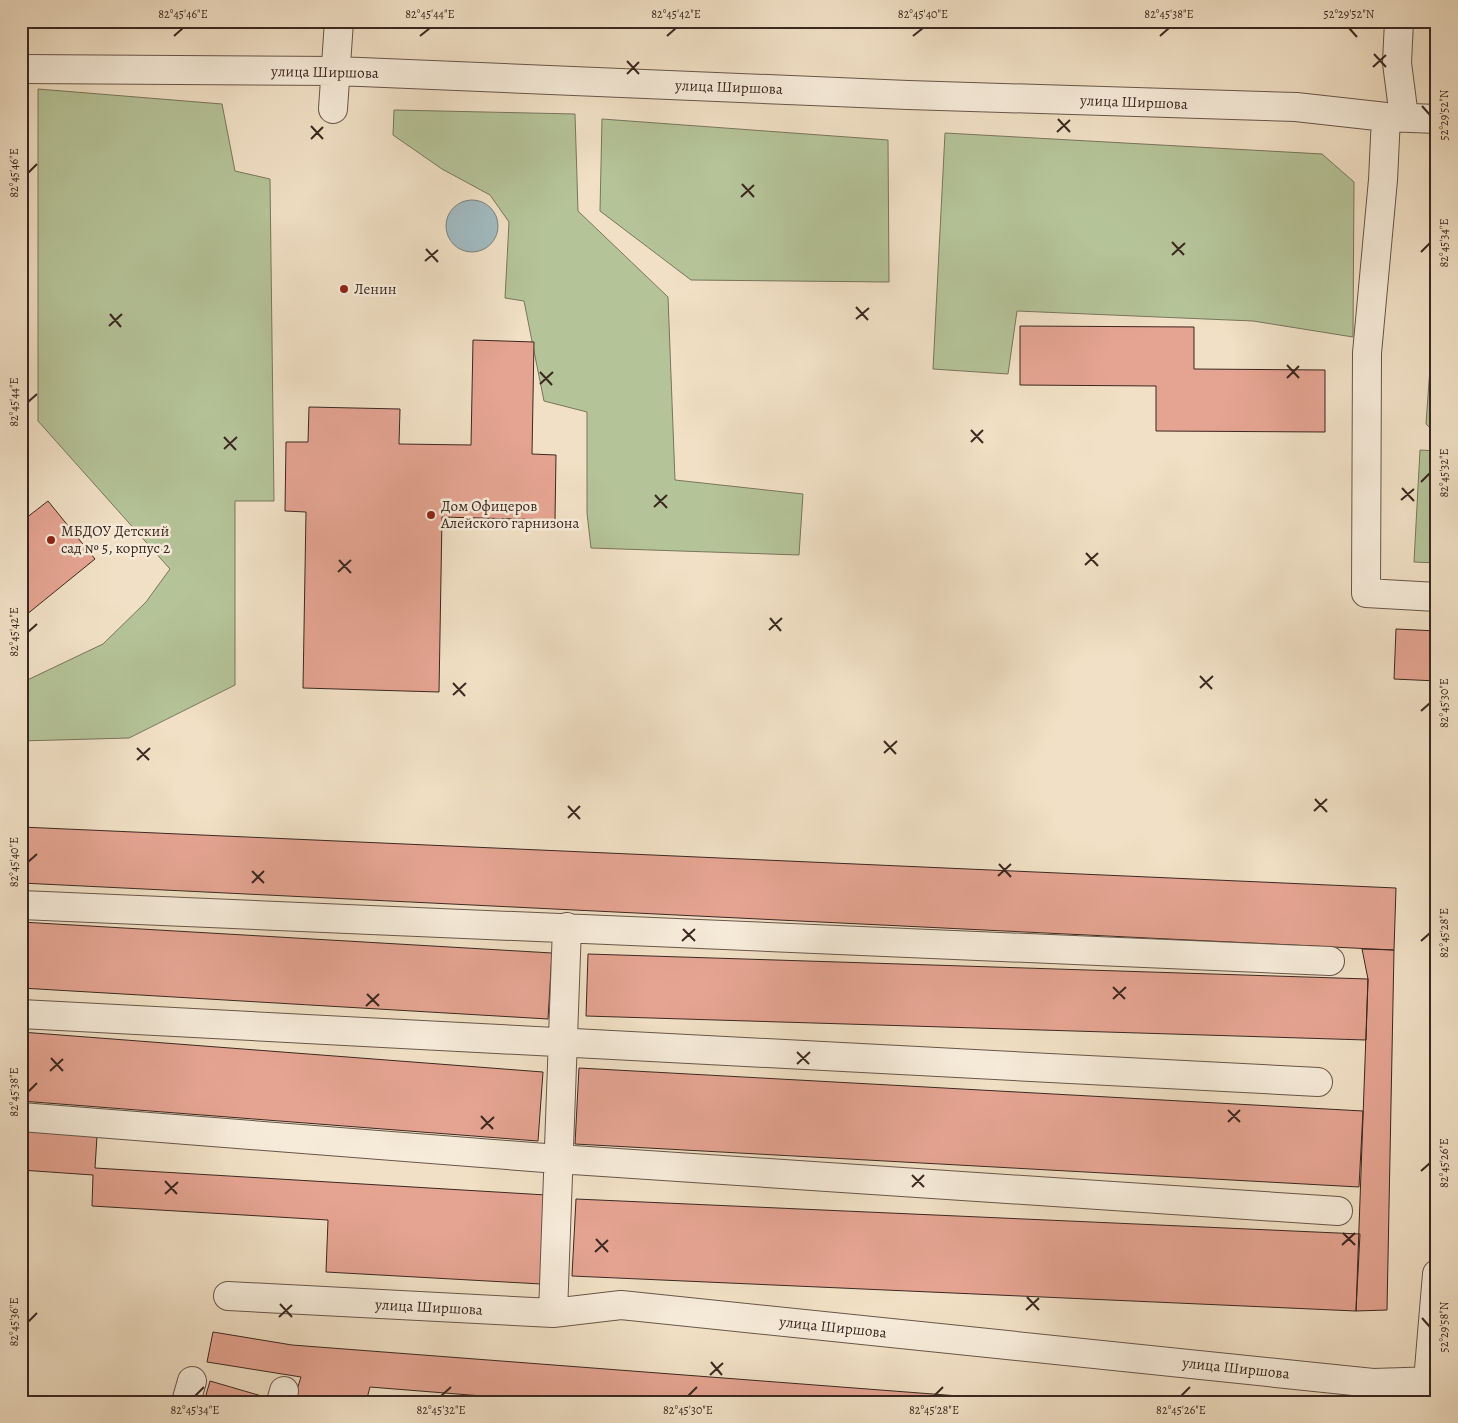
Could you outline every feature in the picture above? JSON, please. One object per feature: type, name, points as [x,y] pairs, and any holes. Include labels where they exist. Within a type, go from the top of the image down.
[{"type":"street","points":[[333,109],[339,21]]},
{"type":"street","points":[[1399,21],[1395,117],[1384,180],[1366,353],[1366,593],[1437,597]]},
{"type":"street","name":"улица Ширшова","points":[[21,69],[337,71],[918,95],[1296,108],[1437,119]]},
{"type":"street","points":[[21,904],[1330,961]]},
{"type":"street","points":[[553,1313],[567,927]]},
{"type":"street","points":[[21,1014],[1318,1082]]},
{"type":"street","points":[[21,1117],[558,1159],[1338,1211]]},
{"type":"street","points":[[1432,1381],[1437,1274]]},
{"type":"street","name":"улица Ширшова","points":[[228,1296],[553,1313],[621,1305],[1371,1392],[1432,1381]]},
{"type":"green space","points":[[38,89],[222,104],[235,171],[270,179],[274,501],[235,501],[235,685],[129,738],[21,741],[21,683],[103,644],[146,602],[170,569],[38,421]]},
{"type":"green space","points":[[394,110],[575,114],[578,211],[668,297],[675,480],[803,494],[799,555],[591,548],[587,513],[587,412],[544,401],[524,301],[505,298],[509,222],[490,195],[442,169],[393,135]]},
{"type":"green space","points":[[602,119],[888,140],[889,282],[691,280],[600,211]]},
{"type":"green space","points":[[945,133],[1322,154],[1354,182],[1353,337],[1253,321],[1017,311],[1008,374],[933,369]]},
{"type":"green space","points":[[1437,320],[1437,435],[1426,424],[1433,326]]},
{"type":"green space","points":[[1420,450],[1437,451],[1437,563],[1414,562]]},
{"type":"water","points":[[467,200],[477,200],[487,204],[494,211],[498,226],[494,241],[487,248],[477,252],[467,252],[457,248],[450,241],[446,231],[446,221],[450,211],[457,204]]},
{"type":"building","points":[[1020,326],[1194,327],[1194,369],[1325,370],[1325,432],[1156,431],[1156,386],[1020,385]]},
{"type":"building","name":"Дом Офицеров Алейского гарнизона","points":[[473,340],[534,342],[532,454],[556,455],[555,520],[442,517],[439,692],[303,688],[306,512],[285,511],[286,442],[308,442],[309,407],[400,409],[399,444],[471,445]]},
{"type":"building","name":"МБДОУ Детский сад № 5, корпус 2","points":[[48,501],[95,559],[26,615],[21,609],[21,522]]},
{"type":"building","points":[[1396,629],[1437,631],[1437,681],[1394,679]]},
{"type":"building","points":[[21,827],[1396,888],[1394,950],[21,883]]},
{"type":"building","points":[[21,922],[552,953],[548,1019],[21,988]]},
{"type":"building","points":[[1362,949],[1394,950],[1387,1310],[1356,1311],[1368,979]]},
{"type":"building","points":[[588,954],[1368,979],[1366,1040],[586,1016]]},
{"type":"building","points":[[21,1032],[543,1072],[538,1141],[21,1101]]},
{"type":"building","points":[[579,1068],[1363,1111],[1359,1187],[575,1144]]},
{"type":"building","points":[[21,1131],[97,1136],[95,1168],[546,1195],[541,1284],[326,1272],[328,1220],[92,1206],[93,1175],[21,1170]]},
{"type":"building","points":[[576,1199],[1360,1234],[1356,1311],[572,1276]]},
{"type":"building","points":[[213,1332],[292,1345],[1037,1402],[557,1402],[370,1387],[366,1402],[293,1402],[301,1377],[207,1362]]},
{"type":"building","points":[[210,1381],[265,1397],[263,1402],[204,1402]]},
{"type":"place","name":"Ленин","points":[[344,289]]},
{"type":"place","name":"Дом Офицеров Алейского гарнизона","points":[[431,515]]},
{"type":"place","name":"МБДОУ Детский сад № 5, корпус 2","points":[[51,540]]}]
